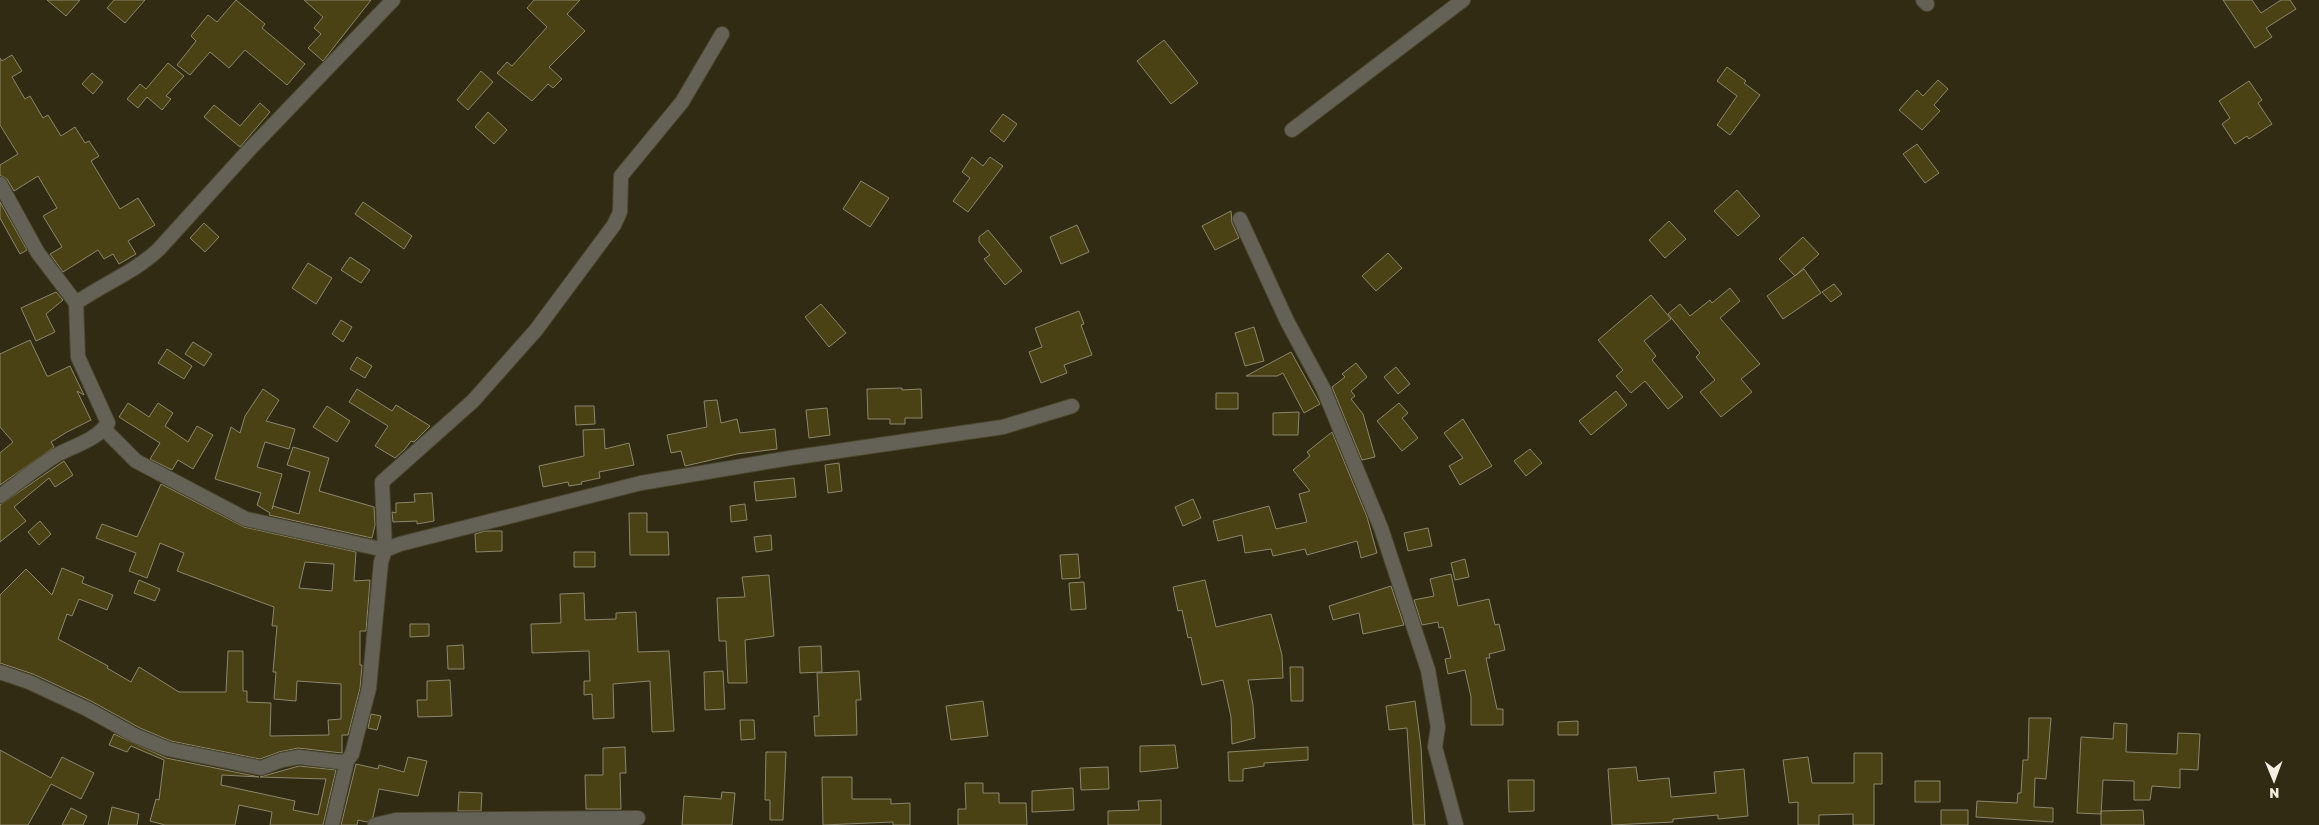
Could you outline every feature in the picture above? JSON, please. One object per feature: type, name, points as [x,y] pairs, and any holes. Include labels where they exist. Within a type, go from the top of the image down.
[{"type":"street","points":[[76,303],[108,282],[143,264],[159,249],[248,151],[393,0]]},
{"type":"street","points":[[1292,130],[1463,0]]},
{"type":"street","points":[[332,825],[368,688],[381,562],[385,550],[382,482],[474,401],[542,322],[614,225],[620,212],[621,176],[682,102],[722,34]]},
{"type":"street","points":[[0,184],[38,252],[76,303],[78,357],[108,423],[104,429],[83,443],[55,456],[0,496]]},
{"type":"street","points":[[1240,219],[1287,321],[1323,388],[1380,528],[1428,670],[1438,727],[1435,747],[1456,825]]},
{"type":"street","points":[[104,429],[136,461],[246,519],[385,550],[400,544],[641,483],[790,458],[1003,427],[1072,406]]},
{"type":"street","points":[[0,672],[29,682],[87,709],[136,736],[168,749],[261,768],[282,760],[299,757],[340,762],[348,761]]},
{"type":"street","points":[[375,825],[396,820],[638,818]]},
{"type":"building","points":[[47,0],[80,0],[66,16]]},
{"type":"building","points":[[114,0],[145,0],[125,23],[107,8]]},
{"type":"building","points":[[236,0],[265,24],[262,28],[305,64],[287,85],[245,50],[229,68],[210,52],[190,75],[177,65],[196,41],[191,36],[208,15],[217,22]]},
{"type":"building","points":[[304,0],[371,0],[323,61],[308,48],[321,34],[314,28],[323,17]]},
{"type":"building","points":[[534,0],[580,0],[567,14],[585,31],[549,67],[562,79],[553,88],[548,84],[532,101],[497,73],[507,62],[512,66],[547,27],[527,8]]},
{"type":"building","points":[[2223,0],[2252,0],[2261,13],[2281,0],[2290,0],[2296,9],[2266,28],[2272,37],[2255,48]]},
{"type":"building","points":[[1164,40],[1198,83],[1171,104],[1137,61]]},
{"type":"building","points":[[12,55],[22,71],[12,77],[25,99],[30,96],[43,118],[48,115],[61,136],[75,127],[85,143],[89,141],[99,156],[91,161],[120,209],[138,198],[155,225],[128,241],[136,254],[119,264],[113,254],[104,259],[98,250],[63,272],[50,254],[62,247],[43,216],[57,208],[38,176],[14,191],[7,179],[0,175],[0,165],[18,154],[0,125],[0,58],[2,61]]},
{"type":"building","points":[[168,63],[184,76],[166,96],[171,99],[162,110],[147,97],[138,108],[127,99],[140,84],[146,89]]},
{"type":"building","points":[[1727,67],[1746,81],[1744,83],[1760,95],[1730,135],[1717,125],[1737,96],[1717,81]]},
{"type":"building","points":[[481,71],[493,82],[468,110],[457,100]]},
{"type":"building","points":[[92,73],[103,82],[93,94],[82,84]]},
{"type":"building","points":[[1938,80],[1948,89],[1934,105],[1940,111],[1922,130],[1899,110],[1917,90],[1923,96]]},
{"type":"building","points":[[2249,81],[2262,100],[2258,103],[2272,124],[2249,139],[2247,136],[2235,144],[2222,124],[2230,118],[2219,101]]},
{"type":"building","points":[[260,103],[270,112],[240,147],[204,117],[214,105],[240,126]]},
{"type":"building","points":[[488,112],[507,130],[494,144],[475,127]]},
{"type":"building","points":[[1003,114],[1017,124],[1004,142],[990,131]]},
{"type":"building","points":[[1917,144],[1939,173],[1925,183],[1903,154]]},
{"type":"building","points":[[972,157],[983,166],[990,157],[1003,166],[968,212],[953,201],[970,178],[962,172]]},
{"type":"building","points":[[861,181],[889,198],[870,227],[843,209]]},
{"type":"building","points":[[1737,190],[1760,216],[1738,236],[1714,211]]},
{"type":"building","points":[[0,202],[27,250],[20,254],[0,218]]},
{"type":"building","points":[[363,202],[412,236],[404,249],[355,214]]},
{"type":"building","points":[[1231,211],[1232,223],[1239,238],[1215,250],[1202,226]]},
{"type":"building","points":[[1669,221],[1686,239],[1665,258],[1649,240]]},
{"type":"building","points":[[204,223],[219,237],[205,252],[190,238]]},
{"type":"building","points":[[1077,225],[1089,252],[1061,264],[1050,237]]},
{"type":"building","points":[[988,230],[1022,271],[1005,285],[984,259],[990,255],[979,242],[979,237]]},
{"type":"building","points":[[1803,237],[1819,254],[1795,276],[1779,259]]},
{"type":"building","points":[[1388,253],[1402,268],[1376,291],[1362,276]]},
{"type":"building","points":[[350,257],[370,270],[361,283],[341,270]]},
{"type":"building","points":[[308,263],[332,278],[316,304],[292,288]]},
{"type":"building","points":[[1804,269],[1821,293],[1783,319],[1767,296]]},
{"type":"building","points":[[1834,284],[1842,294],[1831,302],[1822,292]]},
{"type":"building","points":[[1730,288],[1740,301],[1720,318],[1760,364],[1741,379],[1752,392],[1721,417],[1700,392],[1715,380],[1696,357],[1700,353],[1668,314],[1680,304],[1690,316],[1710,300],[1712,303]]},
{"type":"building","points":[[56,292],[63,300],[46,314],[55,332],[36,341],[21,308]]},
{"type":"building","points":[[1651,295],[1671,319],[1644,341],[1656,356],[1652,360],[1683,397],[1668,409],[1645,381],[1631,393],[1616,376],[1623,370],[1598,340]]},
{"type":"building","points":[[821,304],[846,333],[829,347],[805,317]]},
{"type":"building","points":[[1079,311],[1084,324],[1081,325],[1092,355],[1064,365],[1067,373],[1041,383],[1029,352],[1042,347],[1035,328]]},
{"type":"building","points":[[341,320],[352,327],[343,342],[332,334]]},
{"type":"building","points":[[1254,327],[1264,361],[1245,366],[1235,333]]},
{"type":"building","points":[[30,340],[47,376],[70,366],[84,395],[77,391],[91,420],[51,442],[54,447],[0,485],[0,453],[13,442],[0,427],[0,354]]},
{"type":"building","points":[[193,342],[212,354],[204,366],[185,354]]},
{"type":"building","points":[[167,349],[192,366],[184,379],[158,363]]},
{"type":"building","points":[[1291,352],[1320,404],[1304,413],[1283,373],[1277,376],[1246,376]]},
{"type":"building","points":[[357,357],[372,366],[365,378],[350,369]]},
{"type":"building","points":[[1356,363],[1367,377],[1351,391],[1355,396],[1351,399],[1363,414],[1375,457],[1362,460],[1332,387],[1345,377],[1342,374]]},
{"type":"building","points":[[1396,367],[1410,384],[1398,394],[1384,377]]},
{"type":"building","points":[[902,388],[902,390],[921,389],[922,418],[905,418],[905,424],[890,424],[890,419],[868,419],[867,389]]},
{"type":"building","points":[[263,389],[279,400],[266,421],[295,429],[289,449],[265,442],[257,467],[282,474],[272,509],[273,506],[299,514],[310,472],[287,465],[293,447],[329,458],[319,491],[374,507],[375,525],[372,538],[269,515],[270,513],[257,505],[261,493],[215,479],[231,427],[240,433],[245,416]]},
{"type":"building","points":[[357,389],[392,411],[396,405],[430,426],[414,442],[411,441],[395,458],[375,446],[388,426],[349,402]]},
{"type":"building","points":[[1616,391],[1627,405],[1591,435],[1579,421]]},
{"type":"building","points":[[1216,393],[1238,393],[1238,409],[1216,409]]},
{"type":"building","points":[[717,400],[721,423],[737,419],[740,433],[775,429],[777,449],[737,454],[685,466],[681,451],[671,453],[667,435],[707,427],[704,401]]},
{"type":"building","points":[[128,403],[149,417],[158,403],[173,413],[165,426],[188,442],[197,426],[213,435],[193,469],[178,460],[172,470],[150,459],[160,443],[119,417]]},
{"type":"building","points":[[1399,403],[1408,413],[1402,418],[1418,438],[1402,451],[1377,421]]},
{"type":"building","points":[[327,406],[350,421],[337,442],[313,427]]},
{"type":"building","points":[[575,406],[594,406],[595,424],[576,425]]},
{"type":"building","points":[[827,408],[830,435],[809,438],[806,410]]},
{"type":"building","points":[[1299,412],[1298,435],[1273,435],[1273,413]]},
{"type":"building","points":[[1463,419],[1492,466],[1460,485],[1449,466],[1463,458],[1444,433]]},
{"type":"building","points":[[604,429],[605,449],[629,443],[634,465],[599,472],[600,478],[581,482],[582,484],[569,486],[568,482],[543,487],[539,466],[584,456],[583,430]]},
{"type":"building","points":[[1332,432],[1367,517],[1377,553],[1361,558],[1357,541],[1307,555],[1305,549],[1273,556],[1271,549],[1245,553],[1242,535],[1218,541],[1213,521],[1269,506],[1276,529],[1307,522],[1299,494],[1310,491],[1293,470],[1310,456],[1307,452]]},
{"type":"building","points":[[1530,449],[1542,463],[1526,476],[1514,461]]},
{"type":"building","points":[[64,461],[73,475],[55,487],[49,478],[14,507],[26,521],[0,542],[0,505]]},
{"type":"building","points":[[839,463],[842,491],[828,493],[825,465]]},
{"type":"building","points":[[794,478],[796,497],[756,501],[754,482]]},
{"type":"building","points":[[161,484],[244,527],[356,552],[354,581],[370,580],[366,631],[360,631],[360,665],[362,665],[360,688],[348,735],[342,735],[342,753],[298,748],[260,759],[171,741],[140,728],[91,701],[33,674],[0,663],[0,595],[26,569],[52,595],[62,568],[84,577],[82,583],[113,595],[107,610],[79,599],[72,616],[67,614],[58,639],[108,666],[107,668],[131,682],[139,667],[179,692],[226,692],[228,651],[243,651],[243,691],[247,691],[247,702],[271,703],[270,736],[329,735],[328,720],[341,719],[341,684],[297,681],[296,701],[274,699],[276,672],[273,672],[277,626],[272,626],[274,607],[177,571],[184,553],[160,543],[147,578],[129,571],[136,553],[96,538],[102,524],[137,537]],"holes":[[[305,562],[334,564],[332,591],[299,588]]]},
{"type":"building","points":[[432,493],[434,521],[417,524],[417,521],[393,522],[392,512],[396,513],[396,503],[415,502],[414,494]]},
{"type":"building","points":[[1193,499],[1201,518],[1183,526],[1175,507]]},
{"type":"building","points":[[745,504],[747,520],[731,522],[730,506]]},
{"type":"building","points":[[629,513],[647,513],[647,532],[668,532],[669,555],[630,555]]},
{"type":"building","points":[[40,521],[51,534],[39,545],[28,532]]},
{"type":"building","points":[[1428,528],[1432,546],[1408,551],[1404,533]]},
{"type":"building","points":[[485,531],[502,531],[502,551],[476,552],[475,534]]},
{"type":"building","points":[[771,535],[772,550],[756,552],[754,537]]},
{"type":"building","points":[[574,552],[595,552],[595,567],[574,567]]},
{"type":"building","points":[[1078,554],[1080,578],[1062,579],[1060,555]]},
{"type":"building","points":[[1465,559],[1469,577],[1455,580],[1451,563]]},
{"type":"building","points":[[1451,574],[1458,606],[1489,599],[1495,625],[1499,624],[1505,650],[1489,654],[1490,658],[1486,658],[1497,709],[1503,709],[1503,725],[1471,725],[1471,697],[1465,670],[1448,674],[1445,659],[1451,658],[1443,627],[1439,628],[1438,622],[1422,625],[1414,600],[1434,596],[1430,579]]},
{"type":"building","points":[[769,575],[774,636],[745,640],[747,683],[728,683],[726,641],[719,641],[717,598],[745,597],[742,577]]},
{"type":"building","points":[[139,580],[160,589],[155,601],[134,593]]},
{"type":"building","points":[[1205,580],[1216,627],[1271,614],[1282,655],[1283,678],[1248,680],[1253,705],[1255,738],[1232,744],[1231,717],[1223,680],[1202,685],[1191,637],[1188,638],[1182,610],[1178,611],[1173,587]]},
{"type":"building","points":[[1084,582],[1086,609],[1071,610],[1069,583]]},
{"type":"building","points":[[1391,586],[1404,625],[1363,634],[1359,613],[1333,620],[1329,606]]},
{"type":"building","points":[[584,593],[585,620],[616,619],[616,613],[636,612],[638,652],[669,651],[674,731],[652,732],[650,681],[613,684],[614,718],[593,719],[592,694],[584,695],[584,681],[590,681],[589,651],[532,653],[531,624],[561,623],[560,594]]},
{"type":"building","points":[[410,624],[429,624],[429,636],[410,637]]},
{"type":"building","points":[[463,645],[464,669],[448,669],[447,646]]},
{"type":"building","points":[[821,646],[822,672],[800,673],[799,647]]},
{"type":"building","points":[[1290,667],[1303,667],[1303,701],[1291,701]]},
{"type":"building","points":[[723,671],[725,709],[705,710],[704,672]]},
{"type":"building","points":[[859,671],[861,700],[856,700],[857,735],[815,736],[814,716],[819,716],[817,673]]},
{"type":"building","points":[[450,680],[452,716],[418,717],[417,700],[427,700],[427,681]]},
{"type":"building","points":[[983,701],[988,736],[951,740],[946,706]]},
{"type":"building","points":[[1415,701],[1421,747],[1425,825],[1413,825],[1407,728],[1389,730],[1386,706]]},
{"type":"building","points":[[371,714],[381,716],[377,730],[368,728]]},
{"type":"building","points":[[2029,718],[2051,718],[2046,779],[2035,778],[2034,807],[2053,808],[2053,822],[1976,817],[1977,801],[2017,803],[2018,793],[2021,793],[2023,760],[2028,760]]},
{"type":"building","points":[[740,720],[754,720],[755,739],[741,740]]},
{"type":"building","points":[[1578,721],[1578,735],[1558,735],[1558,722]]},
{"type":"building","points":[[2114,723],[2127,724],[2126,752],[2177,754],[2178,733],[2200,734],[2198,770],[2180,769],[2180,788],[2152,786],[2150,800],[2134,800],[2134,781],[2103,780],[2101,814],[2077,813],[2081,737],[2113,739]]},
{"type":"building","points":[[114,734],[166,758],[259,777],[222,775],[221,785],[295,801],[293,810],[318,815],[326,779],[260,777],[299,766],[336,770],[323,825],[270,825],[272,812],[239,805],[235,825],[165,825],[150,821],[156,799],[159,800],[164,760],[131,746],[127,752],[109,745]]},
{"type":"building","points":[[1175,745],[1178,768],[1140,772],[1140,746]]},
{"type":"building","points":[[625,747],[626,773],[620,773],[621,809],[586,809],[585,775],[603,775],[603,748]]},
{"type":"building","points":[[1308,747],[1308,760],[1264,763],[1264,766],[1243,769],[1243,781],[1229,781],[1228,752]]},
{"type":"building","points":[[0,750],[51,778],[62,757],[94,773],[81,799],[51,784],[28,825],[0,825]]},
{"type":"building","points":[[766,752],[786,752],[783,820],[770,820],[770,800],[765,800]]},
{"type":"building","points":[[1854,753],[1882,753],[1882,784],[1874,784],[1874,825],[1853,825],[1853,814],[1819,815],[1819,825],[1798,825],[1798,802],[1789,803],[1783,760],[1808,757],[1812,783],[1854,783]]},
{"type":"building","points":[[408,757],[427,761],[418,796],[379,789],[373,817],[367,822],[358,820],[357,825],[341,825],[356,764],[378,769],[379,765],[404,772]]},
{"type":"building","points":[[1108,767],[1109,789],[1081,790],[1080,768]]},
{"type":"building","points":[[1636,767],[1638,781],[1669,778],[1671,797],[1716,793],[1714,772],[1744,769],[1748,816],[1718,819],[1718,815],[1673,819],[1673,822],[1612,825],[1608,769]]},
{"type":"building","points":[[822,777],[852,777],[852,799],[891,799],[891,804],[910,803],[910,825],[893,825],[893,822],[823,825]]},
{"type":"building","points":[[1508,780],[1534,780],[1534,811],[1509,812]]},
{"type":"building","points":[[1915,781],[1940,781],[1940,802],[1915,802]]},
{"type":"building","points":[[965,783],[983,783],[983,793],[999,793],[999,803],[1026,803],[1027,825],[958,825],[958,809],[966,809]]},
{"type":"building","points":[[1073,788],[1074,810],[1032,812],[1032,791]]},
{"type":"building","points":[[459,792],[482,793],[481,811],[458,811]]},
{"type":"building","points":[[722,792],[735,793],[732,825],[682,825],[684,796],[721,799]]},
{"type":"building","points":[[1161,800],[1161,825],[1108,825],[1108,811],[1139,810],[1138,801]]},
{"type":"building","points":[[112,807],[139,814],[137,825],[108,825]]},
{"type":"building","points":[[71,808],[87,816],[83,825],[62,825]]},
{"type":"building","points":[[1941,810],[1968,810],[1968,825],[1941,825]]},
{"type":"building","points":[[2143,810],[2144,825],[2101,825],[2101,811]]}]
